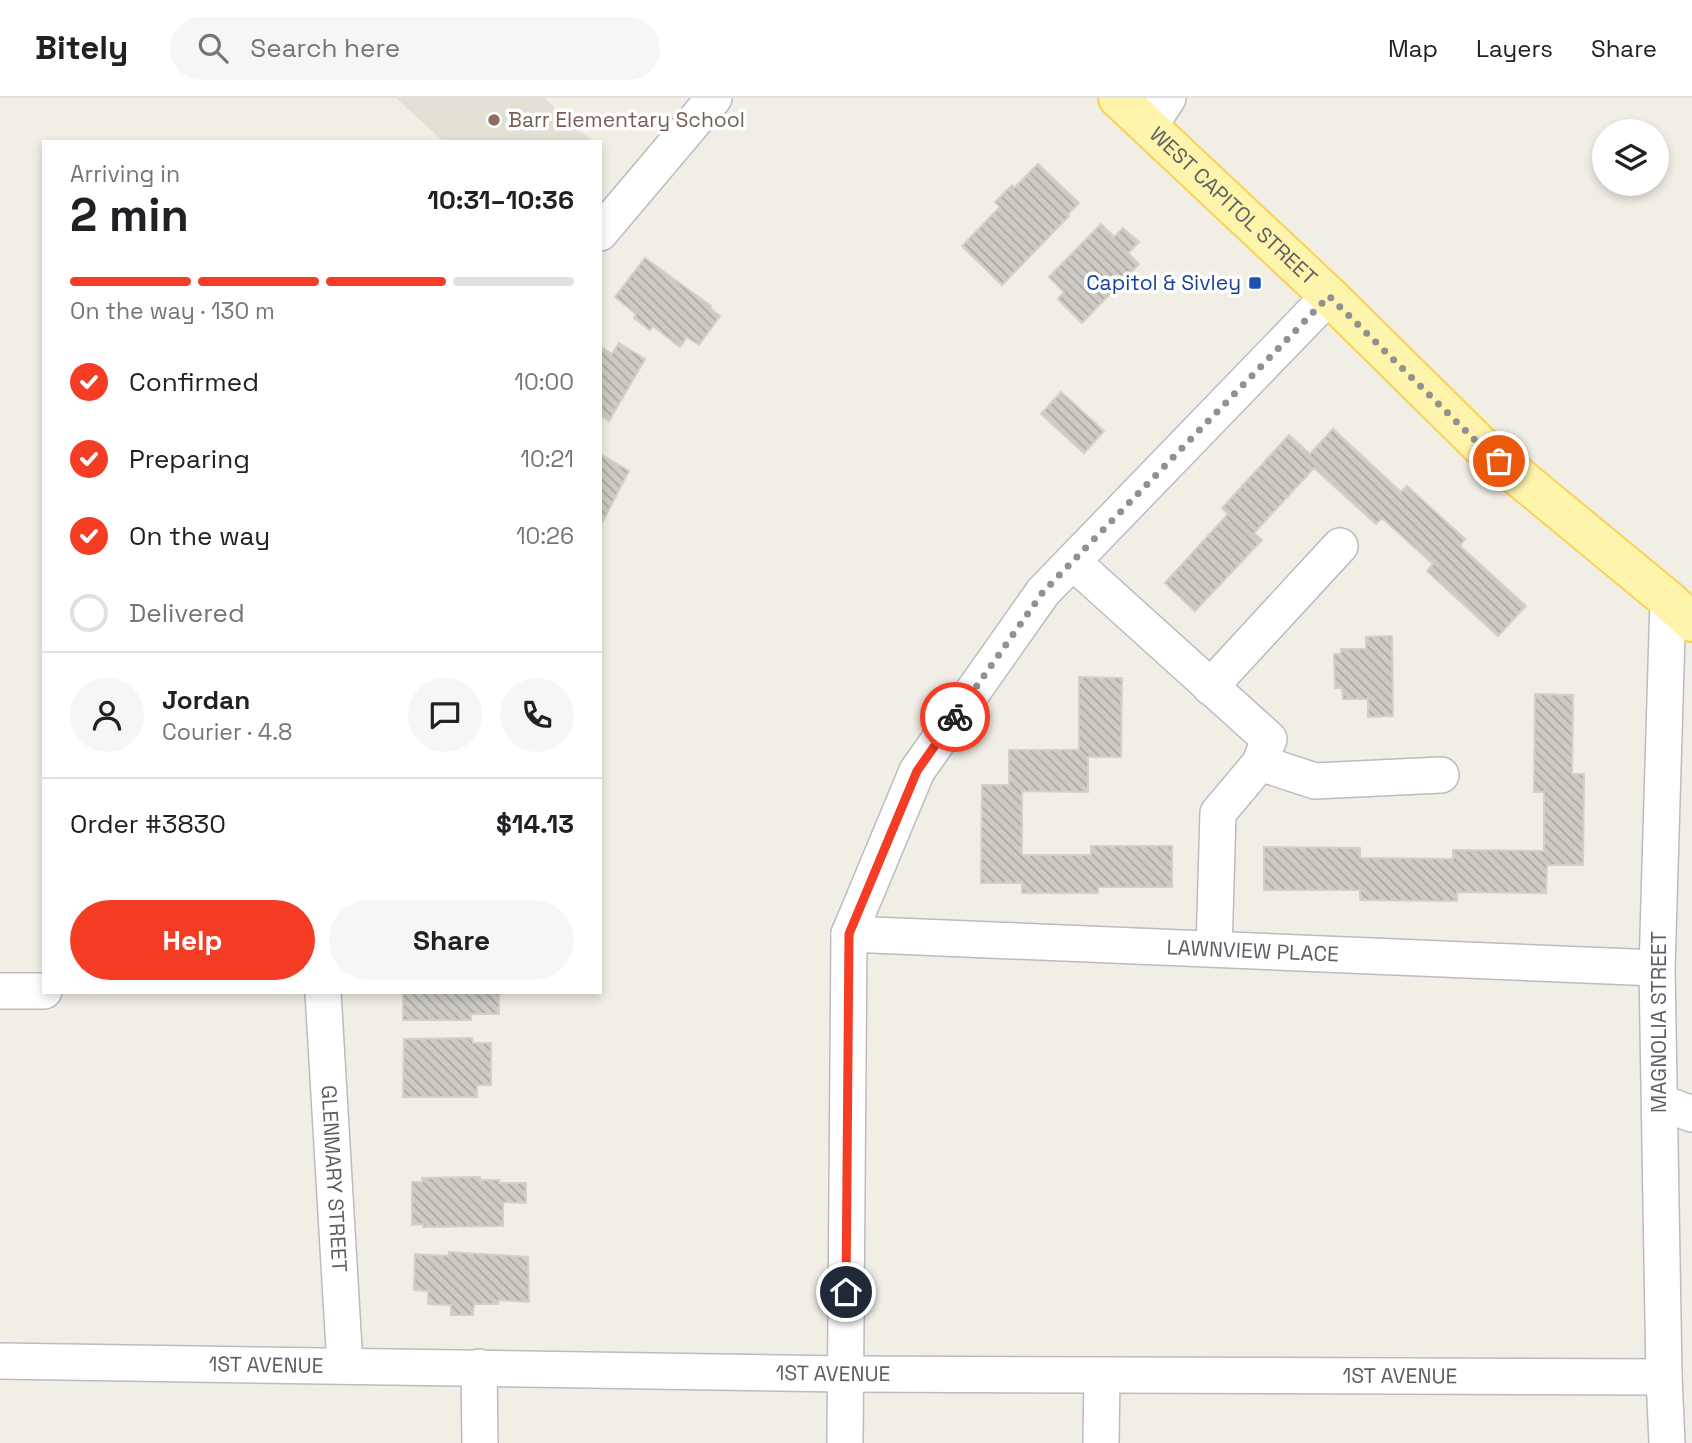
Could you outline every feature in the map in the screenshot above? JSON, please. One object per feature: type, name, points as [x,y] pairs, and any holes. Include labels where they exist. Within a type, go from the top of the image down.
[{"type":"main road","name":"WEST CAPITOL STREET","points":[[1118,98],[1159,112],[1329,296],[1479,444],[1680,611]]},
{"type":"street","points":[[602,231],[714,98]]},
{"type":"street","points":[[845,1443],[849,934],[917,771],[1043,592],[1329,296]]},
{"type":"street","points":[[1210,687],[1340,546]]},
{"type":"street","points":[[1073,562],[1269,739],[1260,763],[1218,813],[1214,949]]},
{"type":"street","name":"MAGNOLIA STREET","points":[[1667,1443],[1657,968],[1677,829],[1680,611]]},
{"type":"street","points":[[1260,763],[1315,781],[1441,775]]},
{"type":"street","name":"LAWNVIEW PLACE","points":[[849,934],[1657,968]]},
{"type":"street","points":[[0,991],[42,991]]},
{"type":"street","name":"GLENMARY STREET","points":[[323,994],[345,1366]]},
{"type":"street","points":[[1660,1102],[1692,1114]]},
{"type":"street","name":"1ST AVENUE","points":[[0,1361],[845,1374],[1664,1377]]},
{"type":"street","points":[[480,1367],[480,1443]]},
{"type":"street","points":[[1101,1443],[1102,1376]]},
{"type":"shaded area","name":"Barr Elementary School","points":[[396,98],[544,98],[591,140],[442,140]]},
{"type":"building","points":[[1038,164],[1079,203],[1002,285],[962,246],[1000,207],[995,202]]},
{"type":"building","points":[[1101,224],[1114,237],[1123,228],[1139,242],[1128,253],[1139,264],[1082,323],[1058,299],[1064,292],[1049,277]]},
{"type":"building","points":[[645,258],[711,306],[720,316],[699,345],[687,337],[680,347],[653,326],[650,330],[634,318],[636,314],[615,297]]},
{"type":"building","points":[[619,343],[645,359],[609,421],[602,416],[602,347],[612,354]]},
{"type":"building","points":[[1061,392],[1104,431],[1084,453],[1041,414]]},
{"type":"building","points":[[1333,429],[1401,492],[1407,486],[1465,539],[1460,546],[1526,606],[1498,636],[1427,571],[1433,564],[1382,518],[1376,524],[1314,468],[1254,533],[1262,540],[1195,611],[1165,583],[1228,514],[1222,508],[1289,435],[1310,454]]},
{"type":"building","points":[[602,455],[629,471],[602,523]]},
{"type":"building","points":[[1392,636],[1393,716],[1368,717],[1368,699],[1343,699],[1342,688],[1335,688],[1334,654],[1341,654],[1341,649],[1366,649],[1366,637]]},
{"type":"building","points":[[1079,677],[1122,678],[1121,757],[1088,757],[1088,792],[1022,791],[1022,855],[1091,855],[1091,846],[1172,846],[1172,887],[1098,887],[1098,893],[1022,893],[1022,883],[981,883],[982,785],[1009,785],[1009,750],[1079,750]]},
{"type":"building","points":[[1535,694],[1573,695],[1572,774],[1584,774],[1583,865],[1547,865],[1546,893],[1457,892],[1457,901],[1360,900],[1360,890],[1264,890],[1264,847],[1360,848],[1360,858],[1453,859],[1453,850],[1544,851],[1544,792],[1534,792]]},
{"type":"building","points":[[403,994],[499,994],[499,1014],[471,1014],[471,1020],[403,1020]]},
{"type":"building","points":[[472,1038],[473,1043],[491,1043],[491,1085],[477,1085],[477,1097],[403,1097],[404,1039]]},
{"type":"building","points":[[480,1177],[481,1180],[499,1180],[499,1183],[526,1183],[526,1203],[503,1202],[503,1226],[412,1225],[412,1182],[422,1182],[422,1178]]},
{"type":"building","points":[[449,1252],[528,1257],[529,1302],[499,1300],[498,1304],[474,1304],[473,1315],[451,1315],[451,1305],[428,1304],[428,1291],[414,1290],[415,1254],[449,1256]]},
{"type":"way so far","points":[[955,717],[1043,592],[1329,296],[1499,461]]},
{"type":"place","name":"Barr Elementary School","points":[[494,120]]},
{"type":"place","name":"Capitol & Sivley","points":[[1255,283]]},
{"type":"route","points":[[846,1292],[849,934],[917,771],[955,717]]}]
